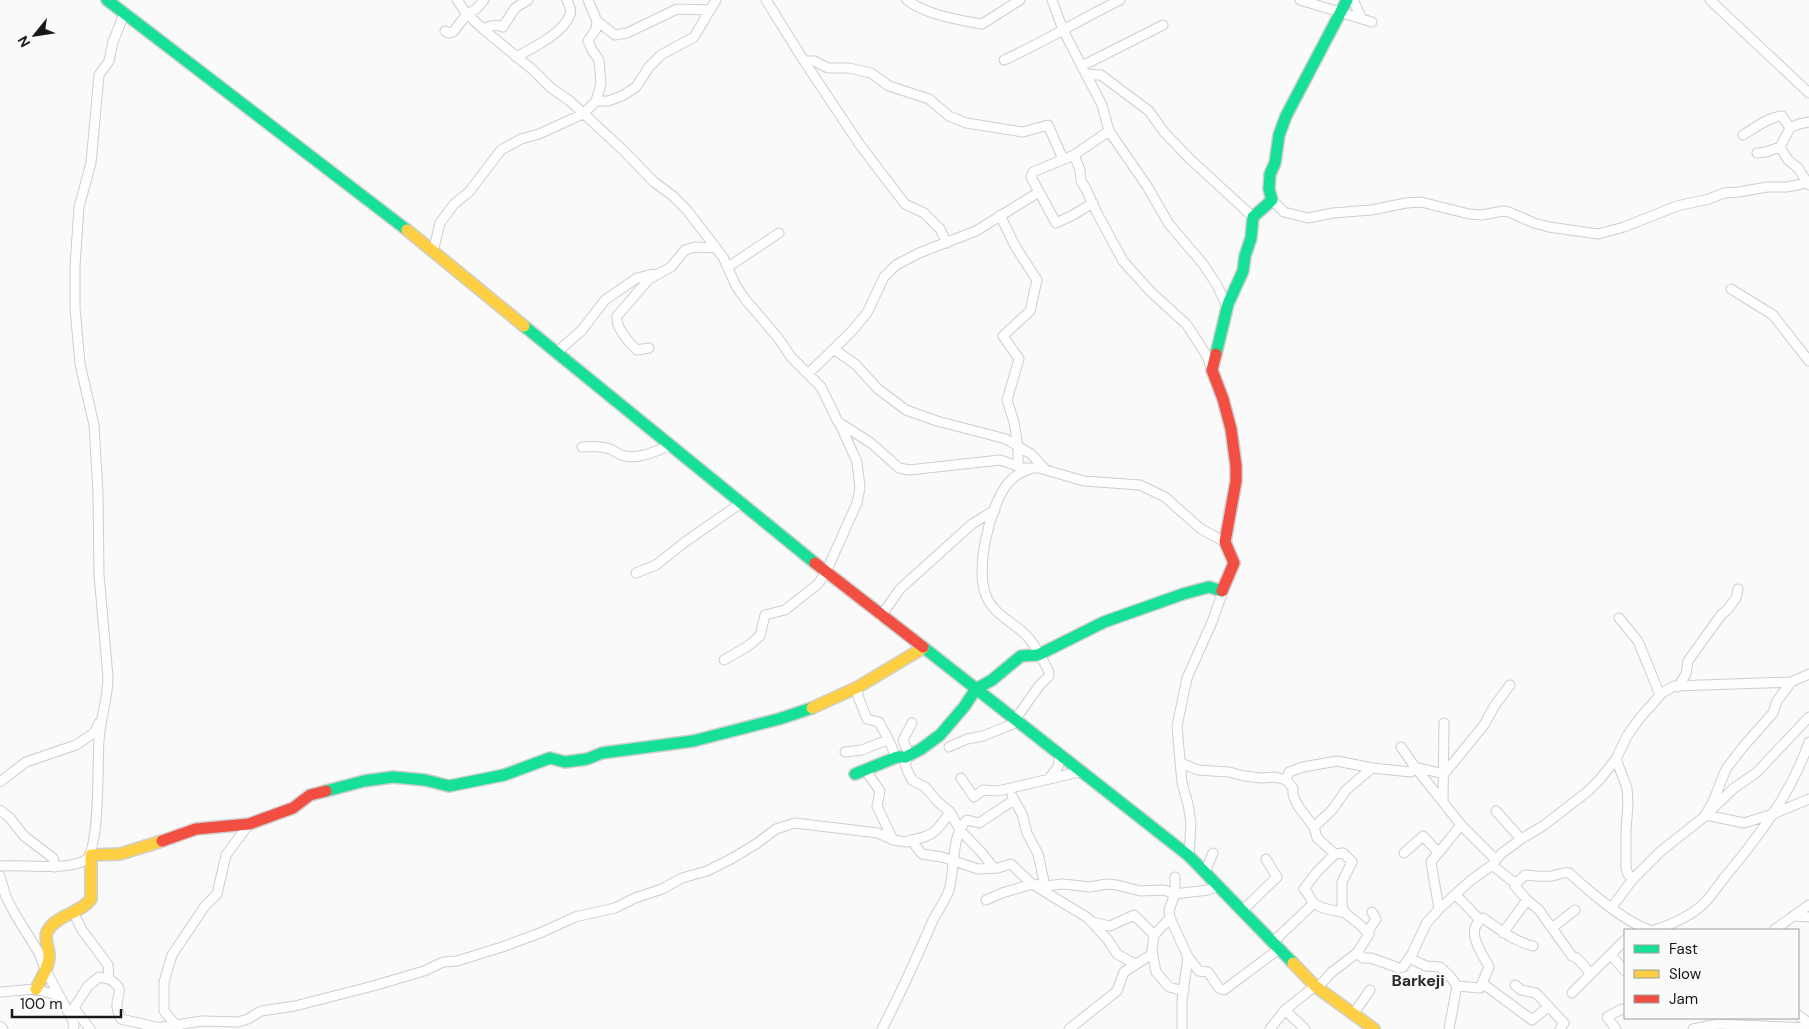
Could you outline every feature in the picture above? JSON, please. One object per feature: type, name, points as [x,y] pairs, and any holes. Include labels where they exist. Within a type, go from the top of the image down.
[{"type":"street","points":[[107,0],[433,252],[826,572],[1017,721],[1079,772],[1189,856],[1316,986],[1374,1029]]},
{"type":"street","points":[[457,0],[467,14],[483,29],[551,88],[570,101],[622,149],[654,182],[673,196],[686,209],[716,248],[745,299],[779,339],[791,357],[821,388],[857,462],[860,488],[857,503],[826,572],[818,584],[785,610],[765,615],[760,636],[748,646],[724,660]]},
{"type":"street","points":[[445,31],[448,33],[453,32],[467,14],[476,9],[484,0]]},
{"type":"street","points":[[483,29],[498,25],[503,27],[515,8],[528,0]]},
{"type":"street","points":[[516,57],[548,40],[560,28],[570,15],[571,8],[567,0]]},
{"type":"street","points":[[588,0],[597,21],[615,35],[627,33],[677,9],[710,10]]},
{"type":"street","points":[[596,101],[622,96],[636,87],[649,67],[661,55],[694,37],[716,0]]},
{"type":"street","points":[[766,0],[860,145],[905,204],[924,213],[940,229],[947,243]]},
{"type":"street","points":[[907,0],[922,8],[953,19],[982,24],[1020,0]]},
{"type":"street","points":[[1052,0],[1063,30],[1102,105],[1108,131],[1146,186],[1169,224],[1204,264],[1217,285],[1227,307]]},
{"type":"street","points":[[1004,60],[1045,41],[1120,0]]},
{"type":"street","points":[[1300,0],[1372,22]]},
{"type":"street","points":[[1347,0],[1279,135],[1275,163],[1270,174],[1269,190],[1272,200],[1284,212],[1308,218],[1421,202],[1469,214],[1482,215],[1503,211],[1509,212],[1534,223],[1549,227],[1598,234],[1677,206],[1709,199],[1724,193],[1767,187],[1787,188],[1807,183],[1804,176],[1788,160],[1780,147]]},
{"type":"street","points":[[1353,0],[1362,20]]},
{"type":"street","points":[[1710,0],[1809,93]]},
{"type":"street","points":[[36,989],[49,956],[46,937],[48,930],[73,912],[88,905],[91,900],[91,855],[99,782],[99,742],[102,716],[108,693],[108,677],[99,575],[98,493],[94,425],[80,364],[75,308],[75,266],[79,207],[91,163],[99,75],[109,61],[113,42],[124,14]]},
{"type":"street","points":[[433,252],[440,223],[454,204],[469,192],[501,150],[520,139],[539,134],[583,114],[596,101],[601,84],[599,60],[588,41],[596,29],[597,21]]},
{"type":"street","points":[[1084,70],[1163,25]]},
{"type":"street","points":[[804,61],[814,60],[828,68],[849,68],[871,73],[889,86],[929,99],[949,116],[966,124],[1023,132],[1048,125],[1064,159]]},
{"type":"street","points":[[1084,70],[1101,76],[1149,111],[1164,132],[1189,158],[1253,217]]},
{"type":"street","points":[[1743,135],[1776,116],[1782,116],[1790,128]]},
{"type":"street","points":[[1757,153],[1780,147],[1790,128],[1809,122]]},
{"type":"street","points":[[1093,203],[1056,223],[1031,177],[1033,172],[1074,155],[1108,131]]},
{"type":"street","points":[[1074,155],[1080,170],[1081,182],[1122,261],[1144,285],[1187,325],[1208,356],[1231,429],[1236,466],[1236,482],[1225,542]]},
{"type":"street","points":[[808,374],[835,350],[867,313],[884,277],[896,265],[919,253],[976,231],[1039,192]]},
{"type":"street","points":[[1212,370],[1227,307],[1243,271],[1245,256],[1251,238],[1253,217],[1272,200]]},
{"type":"street","points":[[1000,215],[1015,246],[1037,280],[1030,311],[1003,336],[1019,359],[1007,400],[1014,422],[1018,446],[1018,466]]},
{"type":"street","points":[[728,267],[779,233]]},
{"type":"street","points":[[649,348],[637,350],[631,345],[617,326],[617,316],[632,301],[649,279],[671,268],[685,250],[695,247],[716,248]]},
{"type":"street","points":[[557,352],[582,330],[605,300],[637,278],[659,273]]},
{"type":"street","points":[[1731,289],[1773,315],[1809,361]]},
{"type":"street","points":[[835,350],[855,364],[878,389],[906,410],[937,421],[1006,439],[1031,454],[1046,470]]},
{"type":"street","points":[[838,422],[872,443],[899,468],[909,470],[1000,460],[1084,481],[1140,485],[1164,497],[1202,529],[1225,542],[1234,563],[1212,622],[1187,678],[1176,726],[1182,783],[1191,823],[1189,856]]},
{"type":"street","points":[[582,447],[592,446],[611,449],[623,456],[634,456],[651,454],[671,445]]},
{"type":"street","points":[[949,747],[967,739],[983,736],[1017,721],[1039,686],[1049,676],[1040,654],[1023,633],[999,613],[987,599],[982,564],[986,534],[1007,484],[1017,474],[1031,468]]},
{"type":"street","points":[[636,573],[656,565],[741,503]]},
{"type":"street","points":[[882,616],[900,589],[972,524],[995,510]]},
{"type":"street","points":[[893,840],[877,806],[880,791],[860,772],[897,757],[909,755],[940,735],[964,707],[976,689],[992,680],[1021,656],[1040,654],[1104,622],[1204,588],[1209,587],[1223,591]]},
{"type":"street","points":[[1678,687],[1686,674],[1688,661],[1721,615],[1736,598],[1738,589]]},
{"type":"street","points":[[1623,617],[1648,662],[1660,695]]},
{"type":"street","points":[[0,866],[55,867],[85,861],[91,855],[120,854],[196,829],[248,824],[292,808],[310,795],[364,781],[393,777],[425,780],[449,786],[504,775],[550,758],[565,762],[587,759],[602,753],[694,741],[779,719],[814,707],[858,687],[923,648]]},
{"type":"street","points":[[1356,954],[1363,958],[1371,958],[1399,968],[1403,967],[1426,924],[1439,909],[1521,839],[1543,826],[1587,792],[1616,759],[1632,730],[1660,695],[1674,686],[1790,682],[1809,674]]},
{"type":"street","points":[[1706,815],[1726,769],[1774,713],[1777,701],[1790,682]]},
{"type":"street","points":[[1444,774],[1484,725],[1495,705],[1510,685]]},
{"type":"street","points":[[858,687],[858,696],[866,719],[879,722],[897,757]]},
{"type":"street","points":[[0,782],[26,762],[76,744],[94,733],[102,716]]},
{"type":"street","points":[[1612,907],[1633,879],[1661,851],[1706,815],[1734,788],[1756,773],[1809,717]]},
{"type":"street","points":[[1443,802],[1444,723]]},
{"type":"street","points":[[912,724],[903,740],[909,755],[905,763],[906,770],[912,780],[926,787],[938,802],[950,812],[960,830],[993,867]]},
{"type":"street","points":[[845,752],[862,750],[888,740]]},
{"type":"street","points":[[1659,929],[1700,907],[1747,851],[1773,814],[1800,769],[1809,742]]},
{"type":"street","points":[[1401,747],[1461,825],[1494,863],[1516,884],[1515,886],[1527,900],[1539,910],[1572,956],[1577,958],[1591,974]]},
{"type":"street","points":[[1050,778],[1058,767],[1060,755]]},
{"type":"street","points":[[1616,759],[1627,788],[1626,868],[1628,874],[1633,879]]},
{"type":"street","points":[[1286,780],[1289,772],[1292,770],[1326,762],[1337,761],[1372,768],[1411,772],[1415,767]]},
{"type":"street","points":[[1180,764],[1198,770],[1229,772],[1261,778],[1275,777],[1286,780],[1293,788],[1293,795],[1298,806],[1314,827],[1318,838],[1335,854]]},
{"type":"street","points":[[1415,767],[1444,774]]},
{"type":"street","points":[[1314,827],[1332,809],[1346,790],[1372,768]]},
{"type":"street","points":[[961,778],[974,797],[983,790],[998,791],[1079,772]]},
{"type":"street","points":[[1008,788],[1022,814],[1027,833],[1038,854],[1045,886]]},
{"type":"street","points":[[1706,815],[1744,823],[1773,814],[1809,799]]},
{"type":"street","points":[[882,1029],[949,890],[960,830],[965,821],[979,824],[1014,800]]},
{"type":"street","points":[[0,810],[10,818],[24,836],[53,858],[55,867]]},
{"type":"street","points":[[1496,810],[1521,839]]},
{"type":"street","points":[[73,1029],[72,1011],[88,986],[99,977],[109,979],[117,984],[120,992],[117,1008],[121,1019],[153,1028],[179,1026],[202,1021],[235,1022],[248,1019],[262,1011],[295,1006],[373,986],[424,970],[442,962],[457,961],[519,942],[575,917],[615,908],[635,898],[662,889],[682,878],[707,871],[756,844],[776,829],[795,823],[878,833],[893,840],[906,842],[928,836],[939,828],[950,812]]},
{"type":"street","points":[[179,1026],[164,1011],[164,982],[172,955],[205,906],[217,894],[226,855],[248,824]]},
{"type":"street","points":[[1439,909],[1431,862],[1461,825]]},
{"type":"street","points":[[1404,853],[1423,836],[1438,852]]},
{"type":"street","points":[[910,840],[922,854],[942,857],[978,870],[1011,864],[1032,884],[1088,918],[1108,940],[1117,954],[1135,964]]},
{"type":"street","points":[[1205,872],[1213,853]]},
{"type":"street","points":[[1345,913],[1341,899],[1342,882],[1352,862],[1342,853],[1335,854],[1316,873],[1304,889],[1310,894],[1314,903],[1324,908],[1345,913],[1358,922],[1367,933]]},
{"type":"street","points":[[1243,910],[1276,877],[1266,859]]},
{"type":"street","points":[[1516,884],[1525,875],[1535,877],[1553,876],[1564,872],[1569,873],[1635,928]]},
{"type":"street","points":[[0,876],[6,897],[39,953],[59,996],[90,1029]]},
{"type":"street","points":[[1175,877],[1175,894],[1169,910],[1170,918],[1188,957],[1199,971],[1208,972],[1219,988],[1224,990],[1276,946],[1314,903]]},
{"type":"street","points":[[986,900],[1002,892],[1032,884],[1045,886],[1063,884],[1090,887],[1107,884],[1140,891],[1164,890],[1175,894],[1208,890],[1218,886]]},
{"type":"street","points":[[1456,895],[1480,920]]},
{"type":"street","points":[[1503,933],[1527,900]]},
{"type":"street","points":[[1775,929],[1809,905]]},
{"type":"street","points":[[1552,928],[1575,910]]},
{"type":"street","points":[[73,912],[82,930],[108,965],[109,979]]},
{"type":"street","points":[[1270,1029],[1285,1010],[1356,954],[1367,939],[1367,933],[1376,920],[1372,912]]},
{"type":"street","points":[[1092,922],[1110,926],[1134,915],[1154,935]]},
{"type":"street","points":[[1793,916],[1809,917]]},
{"type":"street","points":[[1170,918],[1154,935],[1152,954],[1156,972],[1169,987],[1184,991]]},
{"type":"street","points":[[1456,986],[1480,988],[1489,967],[1474,936],[1475,925],[1483,918],[1503,933],[1533,946]]},
{"type":"street","points":[[1572,993],[1624,941]]},
{"type":"street","points":[[1069,1029],[1117,992],[1124,972],[1152,954]]},
{"type":"street","points":[[1611,955],[1624,970]]},
{"type":"street","points":[[1182,1029],[1188,957]]},
{"type":"street","points":[[1409,958],[1426,966],[1440,967],[1450,976],[1456,986],[1454,1008],[1449,1029]]},
{"type":"street","points":[[1482,983],[1532,1020],[1548,1007]]},
{"type":"street","points":[[1515,985],[1522,990],[1536,993],[1564,1023],[1562,1028]]},
{"type":"street","points":[[0,992],[36,989],[59,996]]},
{"type":"street","points":[[1354,1013],[1370,990]]},
{"type":"street","points":[[1285,1010],[1306,1029]]},
{"type":"street","points":[[1616,1029],[1607,1018],[1624,1010]]},
{"type":"street","points":[[1697,1028],[1706,1019]]},
{"type":"street","points":[[235,1022],[246,1029]]},
{"type":"street","points":[[1697,1028],[1717,1024],[1809,1028]]},
{"type":"street","points":[[0,1026],[3,1029]]},
{"type":"traffic: fast","points":[[107,0],[407,230]]},
{"type":"traffic: fast","points":[[1216,354],[1228,304],[1243,271],[1245,256],[1251,238],[1253,217],[1272,200],[1269,189],[1270,174],[1275,163],[1279,135],[1286,116],[1347,0]]},
{"type":"traffic: fast","points":[[524,326],[815,563]]},
{"type":"traffic: fast","points":[[855,774],[897,757],[906,757],[921,749],[940,735],[964,707],[976,689],[992,680],[1021,656],[1038,655],[1104,622],[1183,594],[1209,587],[1222,591]]},
{"type":"traffic: fast","points":[[923,647],[1189,856],[1293,963]]},
{"type":"traffic: fast","points":[[326,791],[364,781],[393,777],[425,780],[449,786],[504,775],[550,758],[565,762],[587,759],[602,753],[693,741],[779,719],[812,708]]},
{"type":"traffic: slow","points":[[407,230],[524,326]]},
{"type":"traffic: slow","points":[[812,708],[858,687],[923,648]]},
{"type":"traffic: slow","points":[[36,989],[49,960],[47,932],[56,922],[81,908],[91,899],[91,855],[120,854],[162,841]]},
{"type":"traffic: slow","points":[[1293,963],[1315,986],[1374,1029]]},
{"type":"traffic: jam","points":[[1216,354],[1212,370],[1223,399],[1231,429],[1236,466],[1236,481],[1225,542],[1234,563],[1222,591]]},
{"type":"traffic: jam","points":[[815,563],[923,647]]},
{"type":"traffic: jam","points":[[162,841],[196,829],[249,824],[293,808],[310,795],[326,791]]},
{"type":"district","name":"Barkeji","points":[[1418,980]]}]
